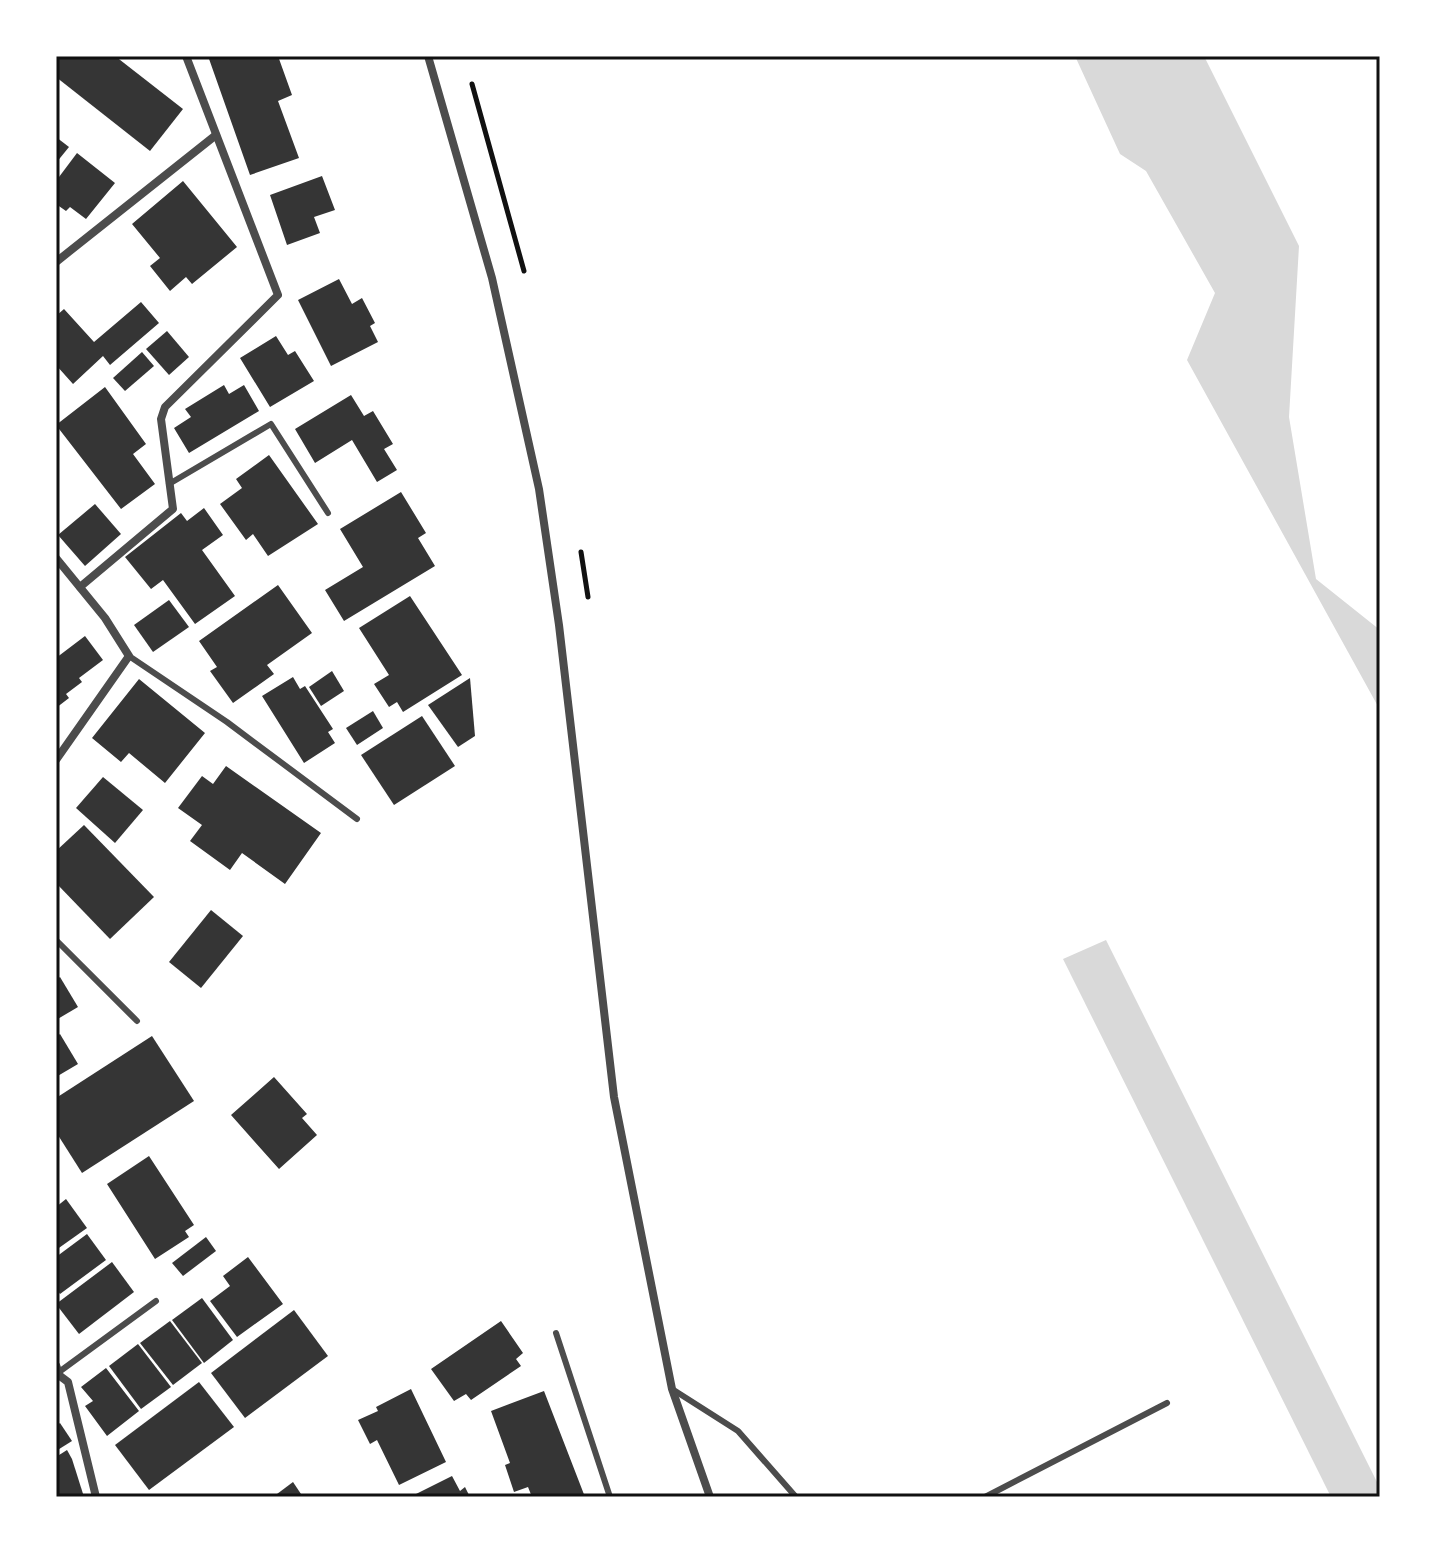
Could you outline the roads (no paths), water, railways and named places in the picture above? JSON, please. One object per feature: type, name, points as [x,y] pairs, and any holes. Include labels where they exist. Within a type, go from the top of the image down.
[{"type":"street","points":[[80,587],[173,509],[161,419],[165,407],[278,295],[186,56]]},
{"type":"street","points":[[428,56],[492,278],[539,489],[559,625],[614,1097],[672,1389],[710,1497]]},
{"type":"street","points":[[56,262],[216,135]]},
{"type":"street","points":[[56,558],[105,618],[129,656],[56,760]]},
{"type":"street","points":[[58,1368],[68,1382],[96,1497]]},
{"type":"lane","points":[[169,484],[271,424],[328,513]]},
{"type":"lane","points":[[129,656],[227,722],[357,819]]},
{"type":"lane","points":[[56,940],[137,1021]]},
{"type":"lane","points":[[58,1368],[156,1301]]},
{"type":"lane","points":[[556,1333],[610,1497]]},
{"type":"lane","points":[[672,1389],[738,1431],[796,1497]]},
{"type":"lane","points":[[985,1497],[1167,1403]]}]
